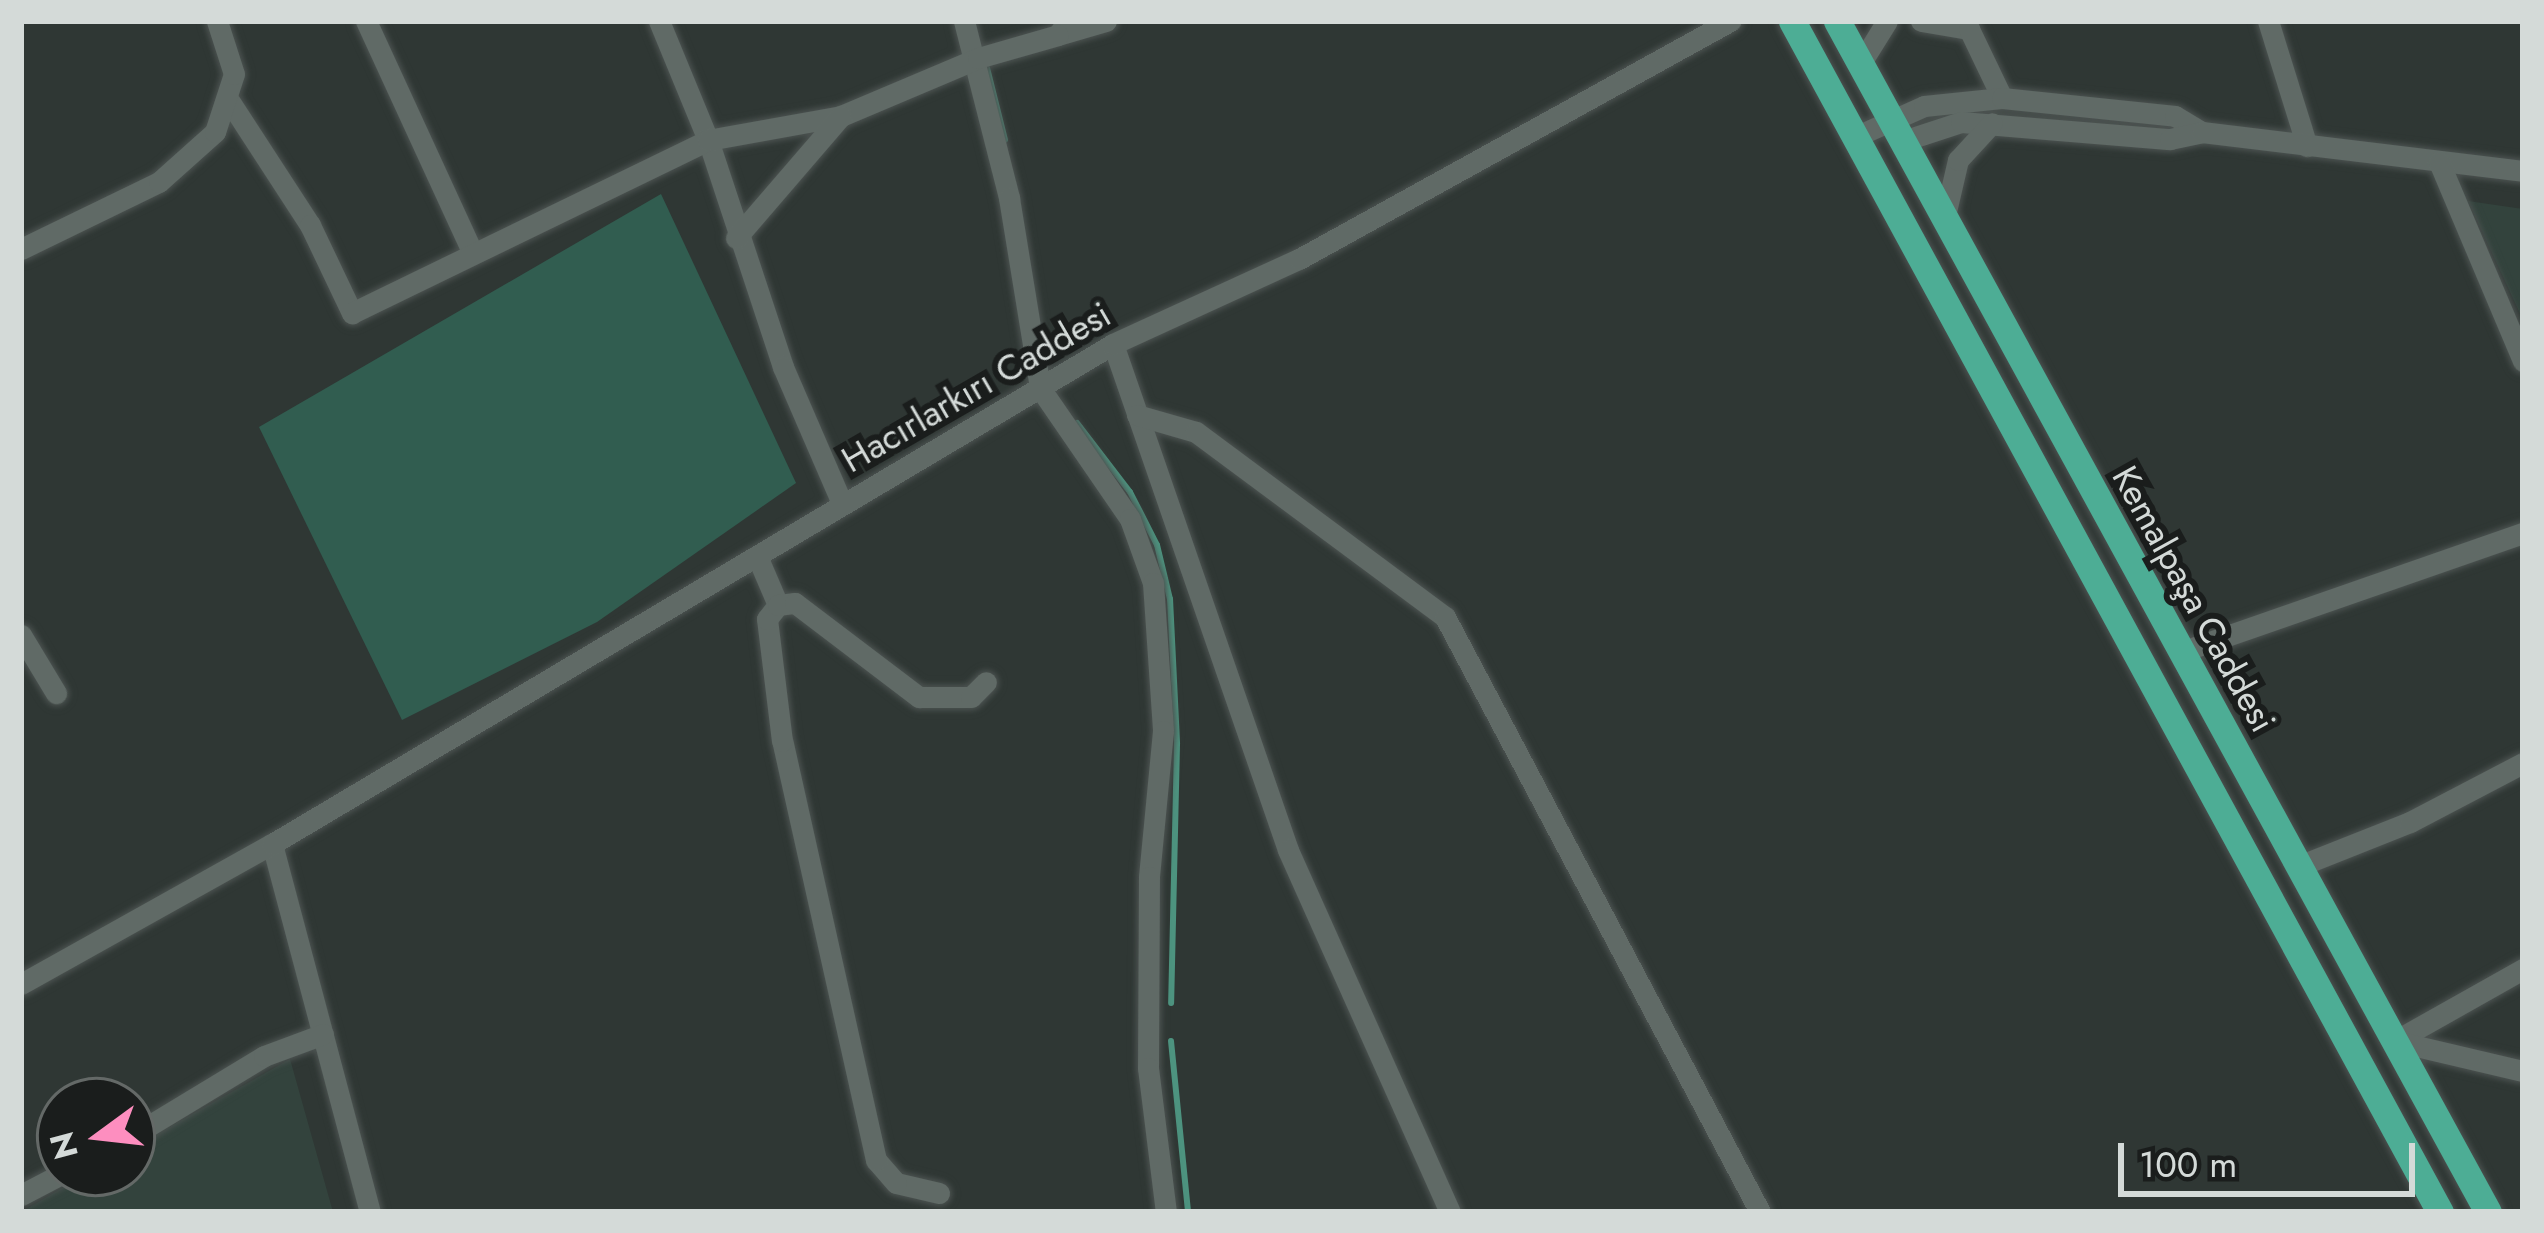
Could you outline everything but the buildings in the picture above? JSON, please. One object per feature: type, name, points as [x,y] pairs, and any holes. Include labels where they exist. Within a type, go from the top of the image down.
[{"type":"main road","name":"Kemalpaşa Caddesi","points":[[1792,21],[1865,146],[2440,1212]]},
{"type":"main road","name":"Kemalpaşa Caddesi","points":[[1837,21],[2488,1212]]},
{"type":"main road","points":[[1865,146],[1896,129]]},
{"type":"street","points":[[21,249],[159,182],[215,132],[230,102],[234,74],[217,21]]},
{"type":"street","points":[[366,21],[473,254]]},
{"type":"street","points":[[659,21],[708,140],[736,238],[841,501]]},
{"type":"street","points":[[964,21],[978,58],[1040,388],[1130,520],[1153,583],[1163,731],[1149,877],[1148,1068],[1166,1212]]},
{"type":"street","points":[[230,102],[310,225],[352,313],[708,140],[842,116],[978,58],[1063,28],[1106,21]]},
{"type":"street","name":"Hacırlarkırı Caddesi","points":[[21,984],[272,844],[757,556],[841,501],[1113,344],[1299,259],[1731,21]]},
{"type":"street","points":[[1859,66],[1887,21]]},
{"type":"street","points":[[1921,21],[1969,29],[2002,98]]},
{"type":"street","points":[[2268,21],[2307,146]]},
{"type":"street","points":[[1896,129],[2002,98],[2175,116],[2201,132]]},
{"type":"street","points":[[736,238],[842,116]]},
{"type":"street","points":[[1896,129],[1992,123],[2170,139],[2201,132],[2523,171]]},
{"type":"street","points":[[1944,220],[1958,160],[1992,123]]},
{"type":"street","points":[[2439,162],[2523,362]]},
{"type":"street","points":[[1113,344],[1288,850],[1450,1212]]},
{"type":"street","points":[[1137,416],[1196,432],[1445,617],[1760,1212]]},
{"type":"street","points":[[2182,652],[2523,533]]},
{"type":"street","points":[[757,556],[778,605]]},
{"type":"street","points":[[939,1193],[896,1183],[876,1160],[766,651],[767,619],[778,605],[795,603],[919,697],[970,698],[986,682]]},
{"type":"street","points":[[21,635],[56,693]]},
{"type":"street","points":[[2299,866],[2410,822],[2523,763]]},
{"type":"street","points":[[272,844],[370,1212]]},
{"type":"street","points":[[2395,1041],[2523,969]]},
{"type":"street","points":[[156,1121],[264,1056],[323,1034]]},
{"type":"street","points":[[2395,1041],[2523,1071]]},
{"type":"shaded area","points":[[2468,201],[2523,209],[2523,320]]},
{"type":"shaded area","points":[[290,1059],[333,1212],[21,1212],[47,1197],[156,1197],[156,1134]]},
{"type":"green space","points":[[661,194],[796,483],[597,622],[402,720],[259,427]]},
{"type":"waterway","points":[[987,68],[1005,140]]},
{"type":"waterway","points":[[1077,423],[1130,492],[1157,545],[1170,599],[1177,744],[1171,1003]]},
{"type":"waterway","points":[[1171,1041],[1188,1212]]}]
